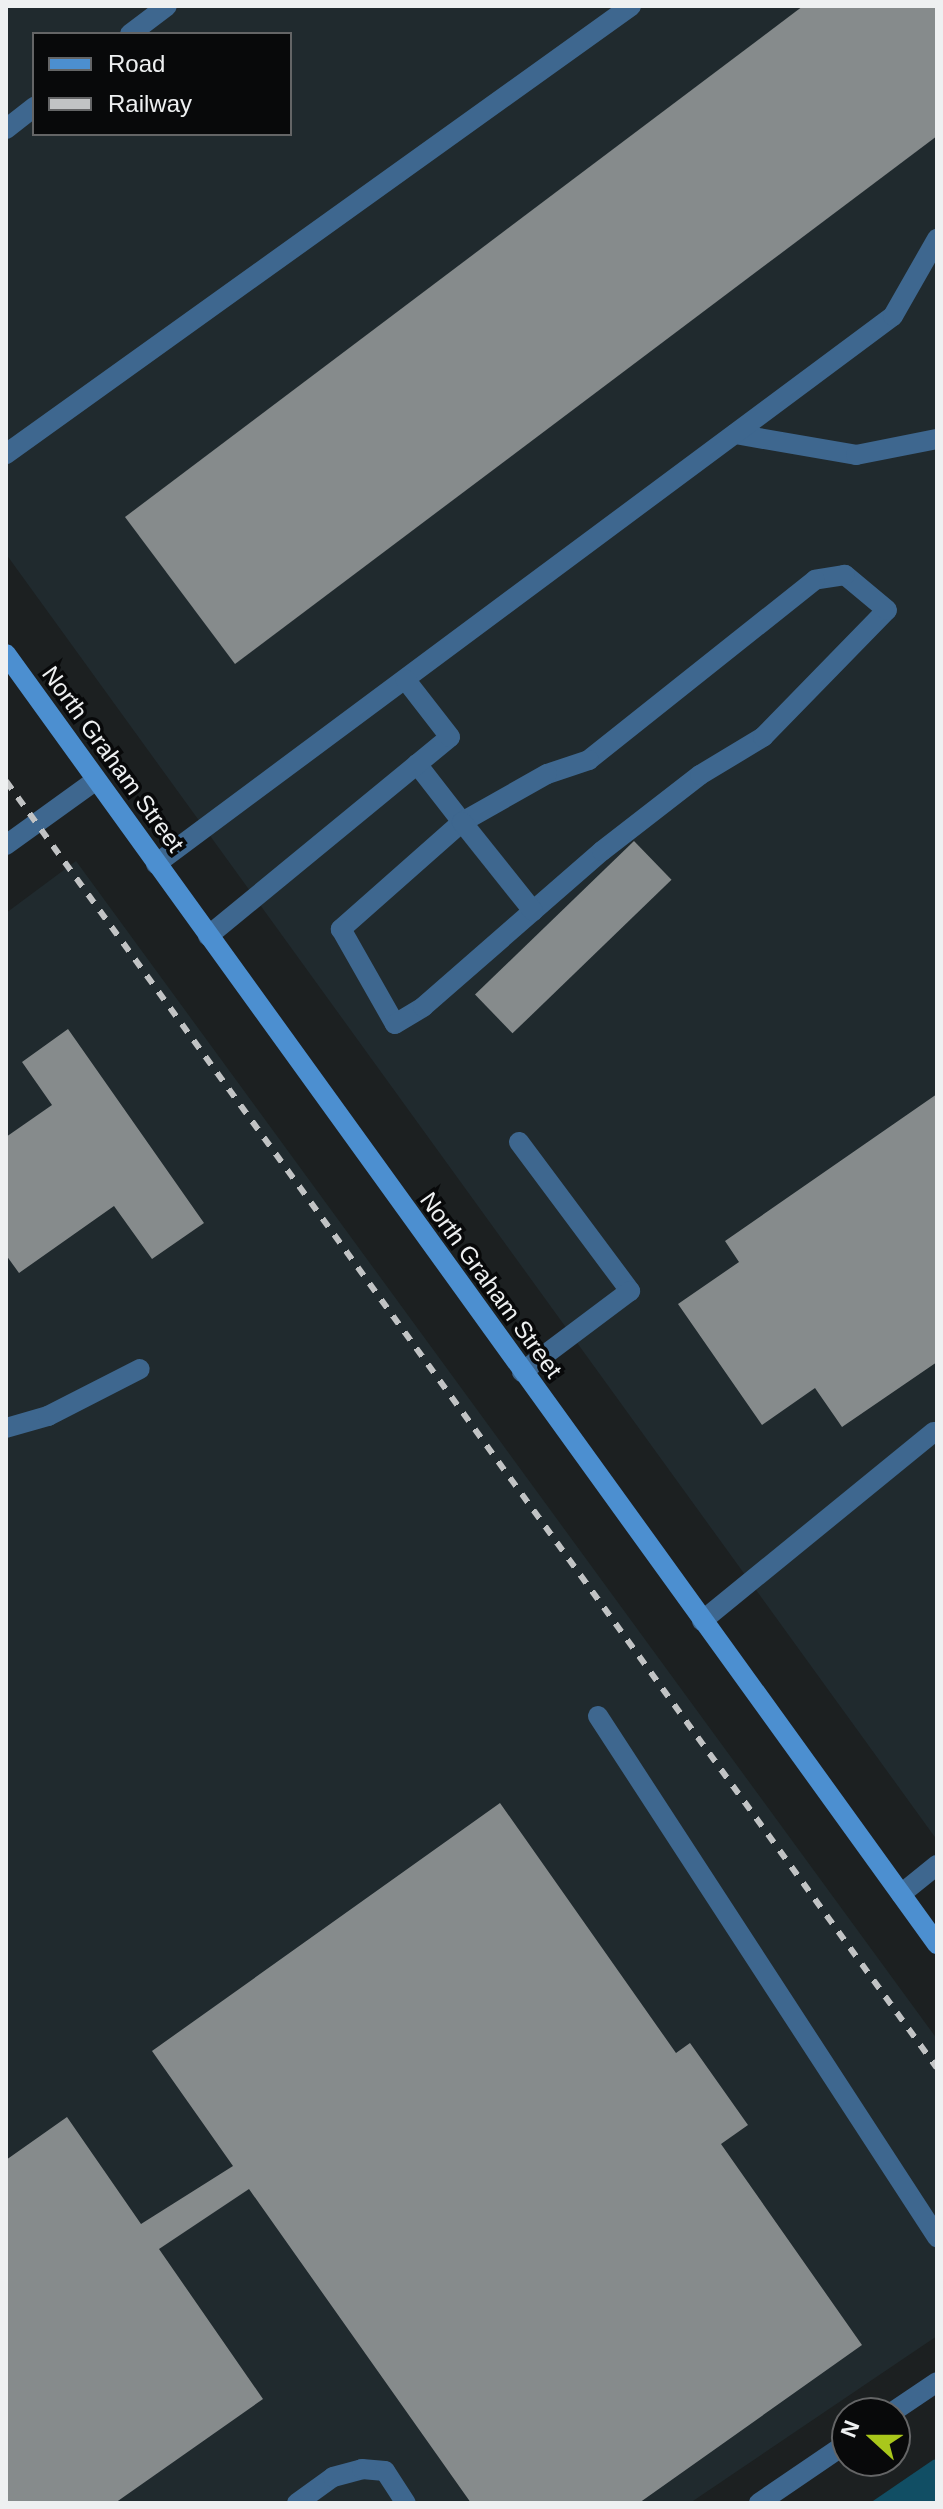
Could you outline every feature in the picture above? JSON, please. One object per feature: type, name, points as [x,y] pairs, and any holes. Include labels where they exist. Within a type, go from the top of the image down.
[{"type":"main road","name":"North Graham Street","points":[[6,654],[937,1944]]},
{"type":"street","points":[[133,32],[167,6]]},
{"type":"street","points":[[6,454],[631,6]]},
{"type":"street","points":[[6,129],[32,109]]},
{"type":"street","points":[[156,864],[893,316],[937,239]]},
{"type":"street","points":[[735,434],[856,455],[937,439]]},
{"type":"street","points":[[845,575],[887,610],[763,737],[700,775],[533,911],[423,1007],[395,1024],[341,929],[462,822],[547,774],[589,760],[815,580],[845,575]]},
{"type":"street","points":[[208,936],[450,737],[405,679]]},
{"type":"street","points":[[417,764],[533,911]]},
{"type":"street","points":[[6,845],[96,780]]},
{"type":"street","points":[[519,1142],[630,1291],[522,1372]]},
{"type":"street","points":[[6,1428],[48,1416],[140,1369]]},
{"type":"street","points":[[702,1621],[934,1432]]},
{"type":"street","points":[[598,1716],[937,2237]]},
{"type":"street","points":[[901,1894],[937,1865]]},
{"type":"street","points":[[911,2400],[937,2382]]},
{"type":"street","points":[[759,2503],[831,2454]]},
{"type":"street","points":[[297,2503],[333,2477],[362,2469],[385,2471],[406,2503]]},
{"type":"shaded area","points":[[6,6],[937,6],[937,1840],[6,554]]},
{"type":"shaded area","points":[[76,861],[937,2039],[937,2336],[847,2397],[831,2397],[831,2408],[690,2503],[6,2503],[6,913]]},
{"type":"shaded area","points":[[937,2459],[937,2503],[870,2503],[911,2477]]},
{"type":"building","points":[[803,6],[937,6],[937,136],[235,664],[125,517]]},
{"type":"building","points":[[634,841],[672,880],[513,1033],[475,995]]},
{"type":"building","points":[[68,1029],[204,1223],[152,1259],[114,1206],[19,1273],[6,1255],[6,1137],[52,1105],[22,1062]]},
{"type":"building","points":[[937,1094],[937,1362],[842,1427],[815,1388],[762,1425],[678,1304],[739,1262],[725,1241]]},
{"type":"building","points":[[500,1803],[676,2053],[690,2043],[748,2125],[721,2144],[862,2345],[639,2503],[471,2503],[249,2189],[159,2249],[263,2399],[115,2503],[6,2503],[6,2160],[67,2117],[141,2224],[233,2166],[152,2051]]},
{"type":"railway","points":[[6,781],[937,2068]]}]
